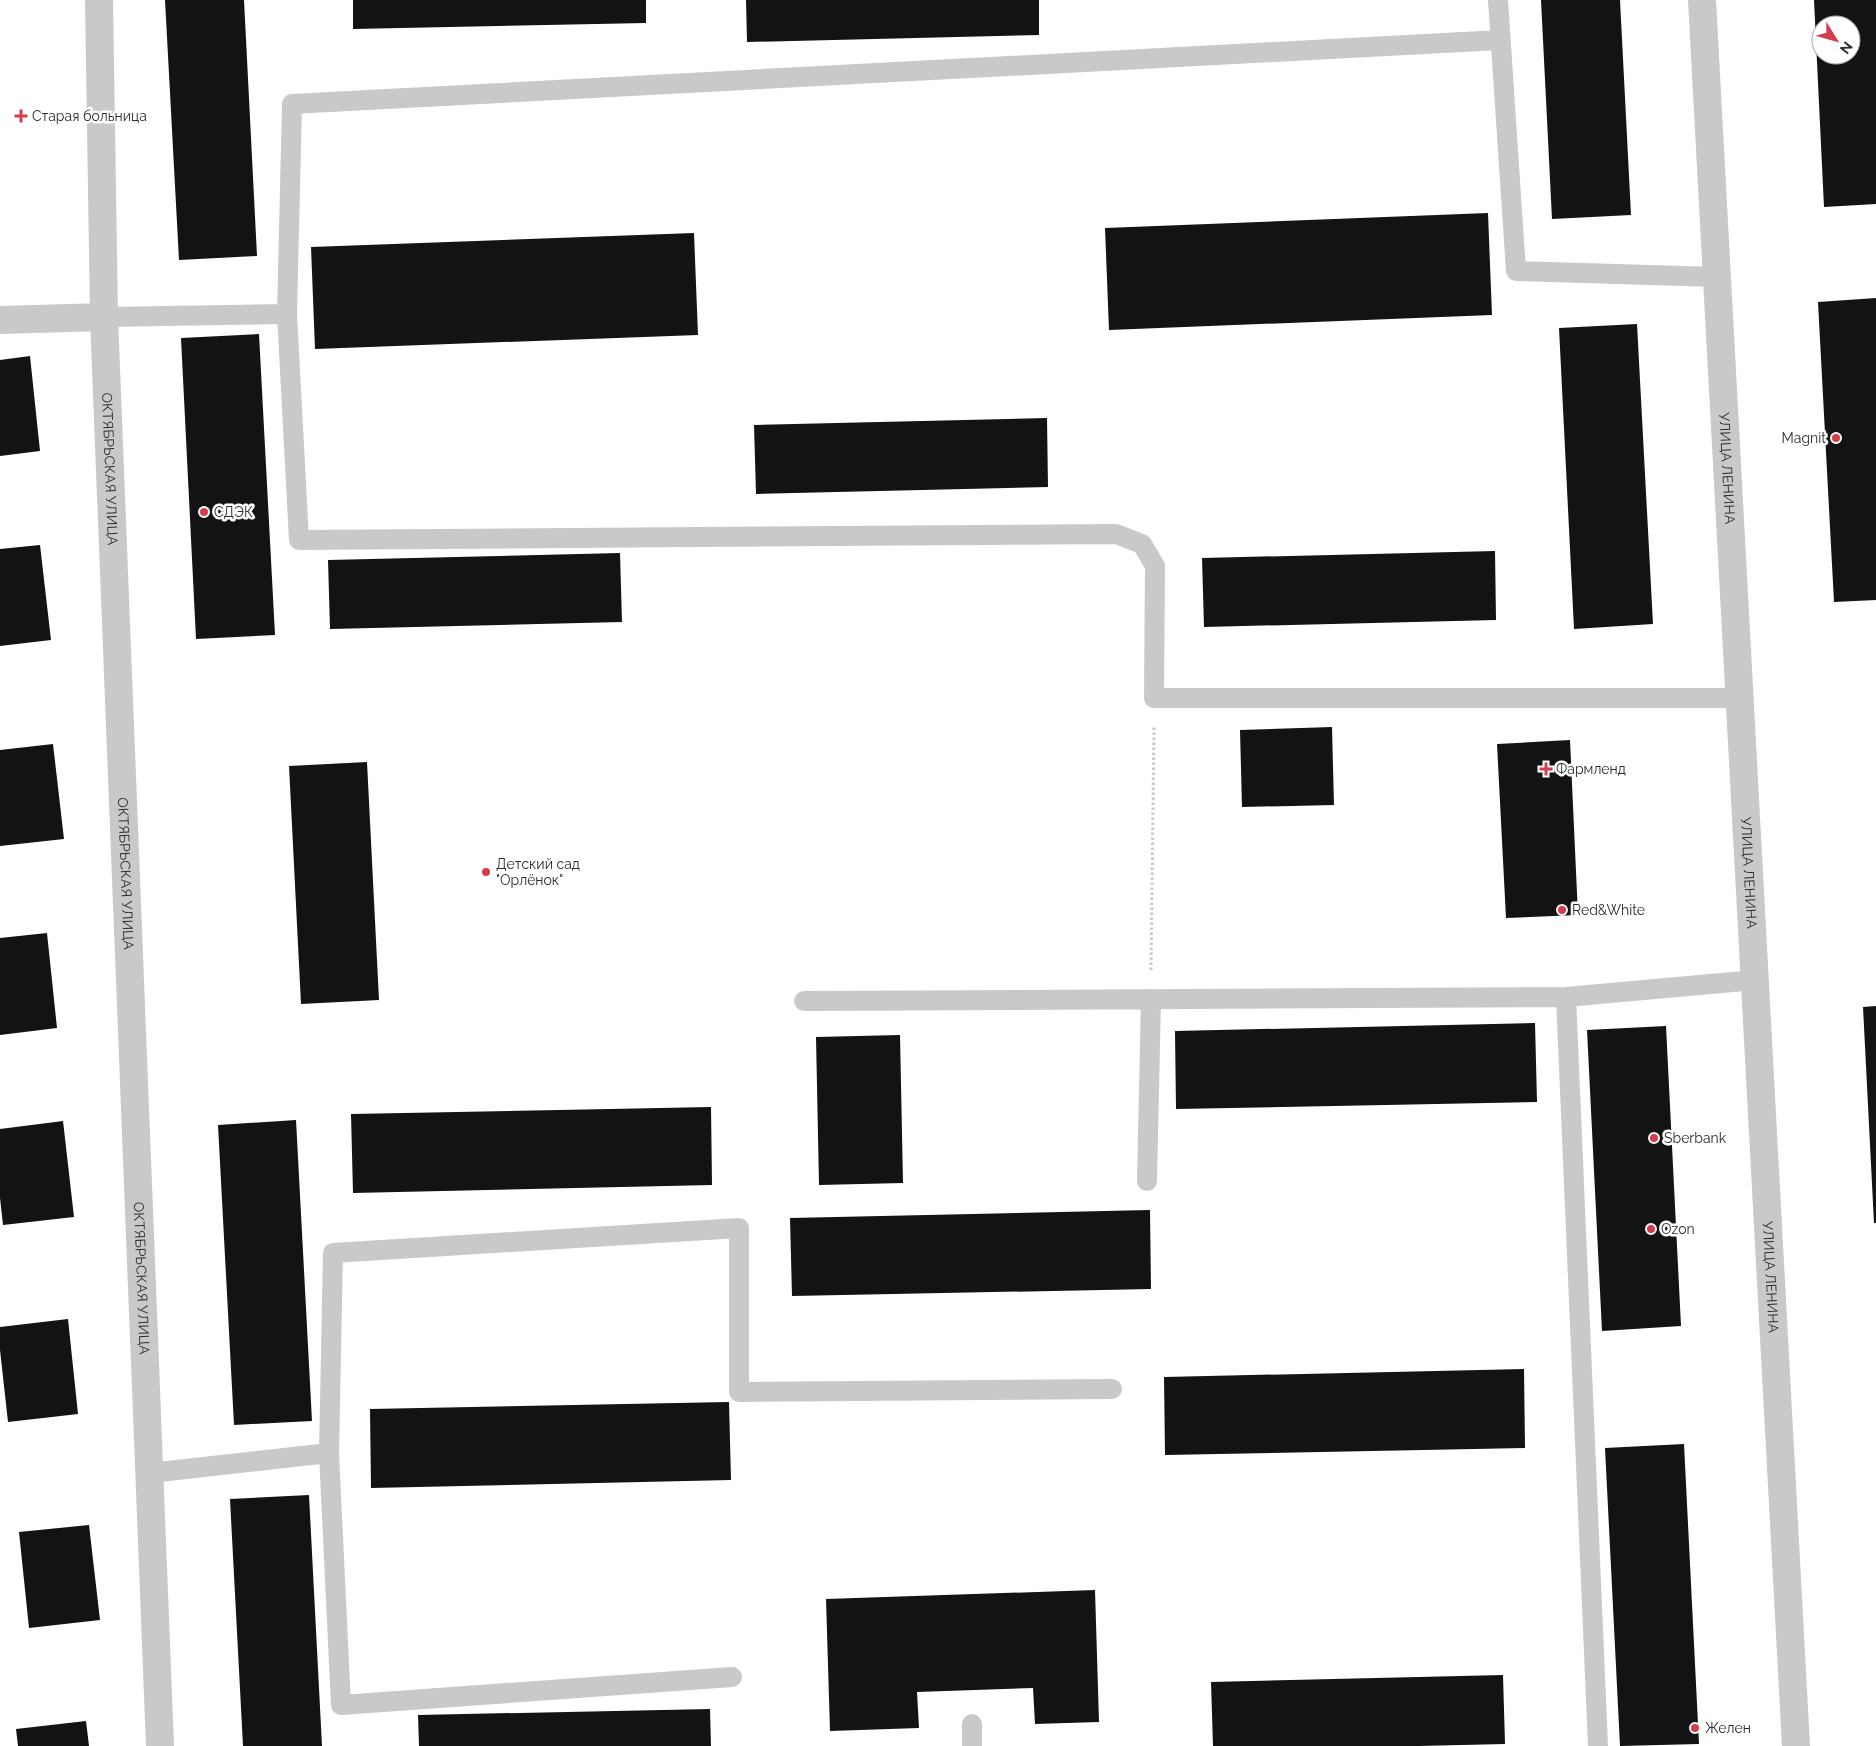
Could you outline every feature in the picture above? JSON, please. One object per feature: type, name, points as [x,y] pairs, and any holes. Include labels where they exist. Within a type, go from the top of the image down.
[{"type":"street","name":"ОКТЯБРЬСКАЯ УЛИЦА","points":[[99,0],[104,317],[160,1746]]},
{"type":"street","name":"УЛИЦА ЛЕНИНА","points":[[1702,0],[1796,1746]]},
{"type":"street","points":[[0,320],[104,317]]},
{"type":"lane","points":[[1498,0],[1516,271],[1717,277]]},
{"type":"lane","points":[[1500,40],[292,104],[287,314],[299,540],[1116,534],[1142,544],[1155,566],[1154,698],[1740,698]]},
{"type":"lane","points":[[104,317],[287,314]]},
{"type":"lane","points":[[804,1001],[1566,997],[1755,980]]},
{"type":"lane","points":[[1566,997],[1598,1746]]},
{"type":"lane","points":[[1147,1181],[1151,999]]},
{"type":"lane","points":[[732,1676],[341,1705],[329,1453],[333,1253],[739,1228],[739,1392],[1112,1389]]},
{"type":"lane","points":[[150,1473],[329,1453]]},
{"type":"lane","points":[[972,1724],[972,1746]]},
{"type":"path","points":[[1151,999],[1154,698]]},
{"type":"building","points":[[165,0],[244,0],[257,256],[179,260]]},
{"type":"building","points":[[353,0],[646,0],[646,23],[353,29]]},
{"type":"building","points":[[746,0],[1039,0],[1039,35],[747,42]]},
{"type":"building","points":[[1541,0],[1620,0],[1631,215],[1552,219]]},
{"type":"building","points":[[1814,0],[1876,0],[1876,204],[1824,207],[1817,65],[1861,65],[1861,15],[1815,15]]},
{"type":"building","points":[[1488,213],[1492,315],[1109,330],[1105,228]]},
{"type":"building","points":[[694,233],[698,335],[315,349],[311,247]]},
{"type":"building","points":[[1876,298],[1876,600],[1834,602],[1818,302]]},
{"type":"building","points":[[1637,324],[1653,624],[1574,629],[1559,328]]},
{"type":"building","points":[[259,334],[275,635],[196,639],[181,338]]},
{"type":"building","points":[[30,356],[40,451],[0,456],[0,360]]},
{"type":"building","points":[[1047,418],[1048,487],[756,494],[754,425]]},
{"type":"building","points":[[40,545],[51,640],[0,646],[0,549]]},
{"type":"building","points":[[1495,551],[1496,620],[1204,627],[1202,558]]},
{"type":"building","points":[[620,553],[622,622],[330,629],[328,560]]},
{"type":"building","points":[[1332,727],[1334,805],[1242,807],[1240,730]]},
{"type":"building","points":[[1570,740],[1578,915],[1506,918],[1497,744]]},
{"type":"building","points":[[53,744],[64,839],[0,846],[0,750]]},
{"type":"building","points":[[367,762],[379,1000],[301,1004],[289,766]]},
{"type":"building","points":[[47,933],[57,1028],[0,1035],[0,938]]},
{"type":"building","points":[[1876,1006],[1876,1223],[1874,1223],[1863,1007]]},
{"type":"building","points":[[1535,1023],[1537,1102],[1176,1109],[1175,1031]]},
{"type":"building","points":[[1666,1026],[1681,1326],[1602,1331],[1587,1030]]},
{"type":"building","points":[[900,1035],[903,1183],[819,1185],[816,1037]]},
{"type":"building","points":[[711,1107],[712,1185],[353,1193],[351,1114]]},
{"type":"building","points":[[296,1120],[312,1421],[234,1425],[218,1125]]},
{"type":"building","points":[[63,1121],[74,1217],[3,1225],[0,1198],[0,1129]]},
{"type":"building","points":[[1150,1210],[1151,1289],[792,1296],[790,1218]]},
{"type":"building","points":[[68,1319],[78,1414],[8,1422],[0,1350],[0,1327]]},
{"type":"building","points":[[1524,1369],[1525,1448],[1165,1455],[1164,1377]]},
{"type":"building","points":[[729,1402],[731,1480],[371,1488],[370,1409]]},
{"type":"building","points":[[1684,1444],[1699,1744],[1620,1746],[1605,1448]]},
{"type":"building","points":[[309,1495],[322,1746],[243,1746],[230,1499]]},
{"type":"building","points":[[89,1525],[100,1620],[29,1628],[19,1532]]},
{"type":"building","points":[[1095,1590],[1099,1722],[1035,1724],[1033,1688],[917,1692],[919,1728],[830,1731],[826,1599]]},
{"type":"building","points":[[1503,1675],[1505,1744],[1213,1746],[1211,1682]]},
{"type":"building","points":[[710,1709],[711,1746],[419,1746],[418,1715]]},
{"type":"building","points":[[86,1721],[89,1746],[18,1746],[16,1729]]},
{"type":"place","name":"Старая больница","points":[[21,116]]},
{"type":"place","name":"Magnit","points":[[1836,438]]},
{"type":"place","name":"СДЭК","points":[[204,512]]},
{"type":"place","name":"Фармленд","points":[[1546,769]]},
{"type":"place","name":"Детский сад \"Орлёнок\"","points":[[486,872]]},
{"type":"place","name":"Red&White","points":[[1562,910]]},
{"type":"place","name":"Sberbank","points":[[1654,1138]]},
{"type":"place","name":"Ozon","points":[[1651,1229]]},
{"type":"place","name":"Желен","points":[[1695,1728]]}]
